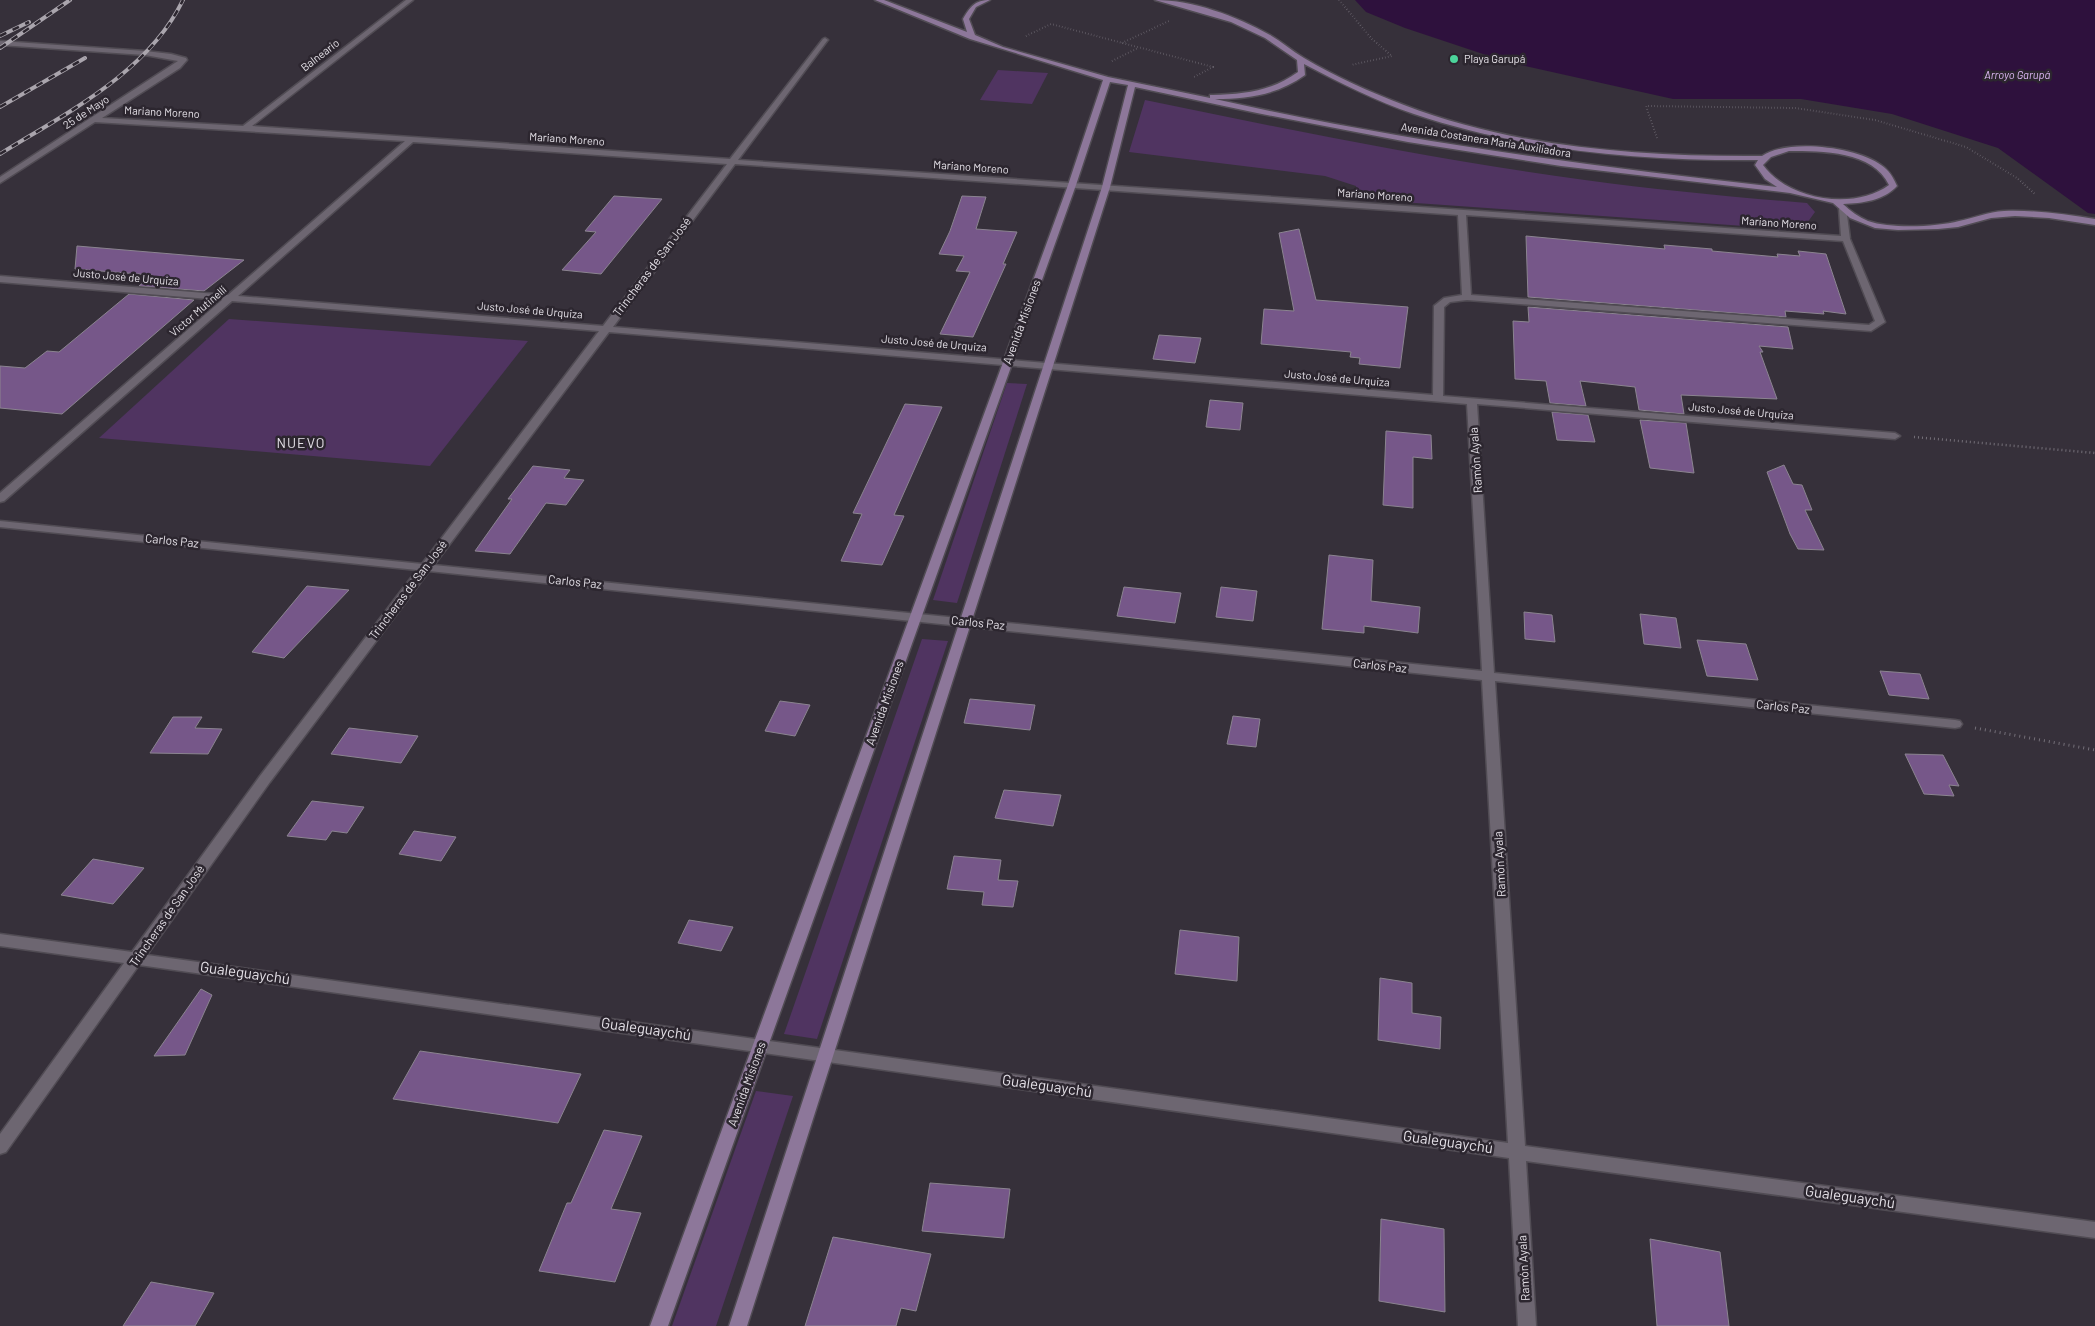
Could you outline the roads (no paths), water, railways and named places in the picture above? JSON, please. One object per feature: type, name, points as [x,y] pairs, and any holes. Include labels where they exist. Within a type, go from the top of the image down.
[{"type":"main road","points":[[878,0],[1001,48],[1107,78],[1182,94],[1236,97],[1273,90],[1291,82],[1302,73],[1303,68],[1300,59]]},
{"type":"main road","points":[[972,38],[966,19],[974,6],[987,0]]},
{"type":"main road","name":"Avenida Costanera María Auxiliadora","points":[[1158,0],[1197,8],[1248,26],[1284,45],[1300,59],[1321,71],[1389,102],[1418,113],[1454,123],[1528,139],[1588,149],[1664,156],[1721,159],[1763,158],[1774,152],[1789,149],[1830,150],[1869,161],[1883,169],[1891,178],[1893,186],[1887,193],[1875,198],[1857,201],[1836,200]]},
{"type":"main road","name":"Avenida Misiones","points":[[659,1326],[1072,185],[1107,78]]},
{"type":"main road","points":[[738,1326],[1106,188],[1132,84]]},
{"type":"main road","name":"Avenida Costanera María Auxiliadora","points":[[1182,94],[1288,119],[1498,154],[1673,178],[1790,191]]},
{"type":"main road","points":[[1763,158],[1759,165],[1762,174],[1773,183],[1790,191],[1836,200],[1854,218],[1869,224],[1934,226],[1959,224],[1984,215],[2022,213],[2059,215],[2095,222]]},
{"type":"street","name":"Balneario","points":[[245,128],[410,0]]},
{"type":"street","name":"Trincheras de San José","points":[[0,1147],[138,958],[265,779],[825,40]]},
{"type":"street","name":"25 de Mayo","points":[[0,43],[145,53],[171,56],[183,60],[177,66],[0,181]]},
{"type":"street","name":"Mariano Moreno","points":[[94,120],[245,128],[732,161],[1846,239]]},
{"type":"street","name":"Victor Mutinelli","points":[[0,499],[411,140]]},
{"type":"street","points":[[1438,399],[1440,306],[1447,300],[1467,298],[1871,328],[1880,322],[1846,239],[1843,209]]},
{"type":"street","points":[[1462,213],[1467,298]]},
{"type":"street","name":"Justo José de Urquiza","points":[[0,279],[1895,436]]},
{"type":"street","name":"Ramón Ayala","points":[[1472,402],[1490,678],[1527,1326]]},
{"type":"street","name":"Carlos Paz","points":[[0,524],[426,566],[1490,678],[1955,724]]},
{"type":"street","name":"Gualeguaychú","points":[[0,940],[1517,1152],[2095,1230]]},
{"type":"water","name":"Arroyo Garupá","points":[[1355,0],[2095,0],[2095,214],[2088,213],[1998,148],[1892,114],[1801,99],[1673,99],[1507,62],[1405,28],[1366,12]]},
{"type":"railway","points":[[0,48],[70,0]]},
{"type":"railway","points":[[0,154],[78,107],[127,70],[149,49],[168,26],[183,0]]},
{"type":"railway","points":[[0,36],[29,22]]},
{"type":"railway","points":[[0,107],[85,58]]},
{"type":"place","name":"Playa Garupá","points":[[1454,59]]},
{"type":"district","name":"NUEVO","points":[[301,443]]}]
